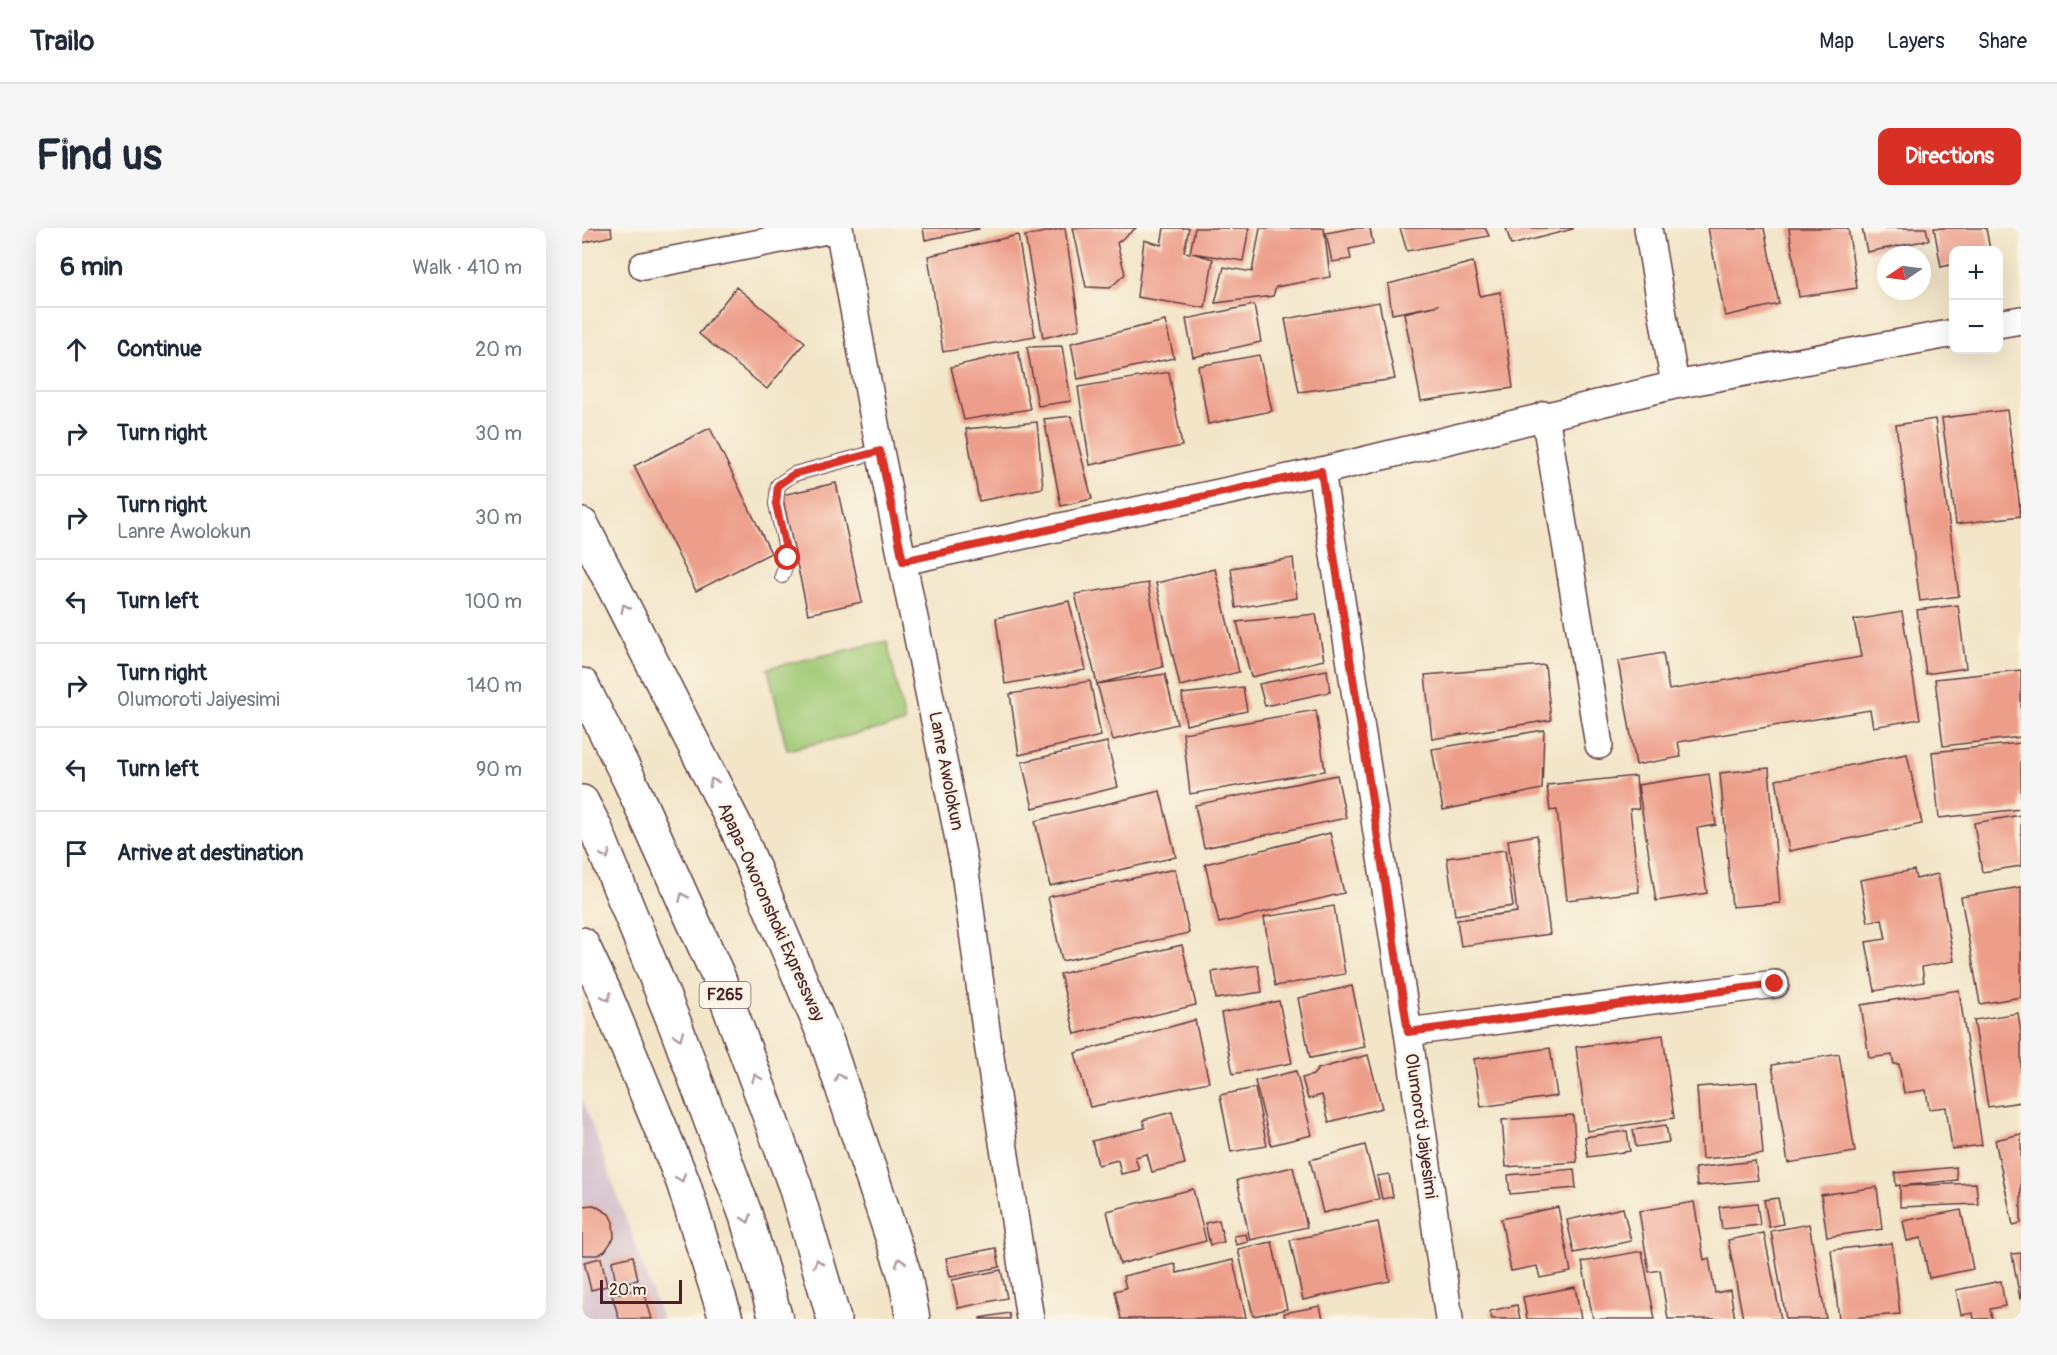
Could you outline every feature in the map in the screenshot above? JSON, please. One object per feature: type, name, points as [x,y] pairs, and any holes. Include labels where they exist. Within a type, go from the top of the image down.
[{"type":"main road","name":"Apapa-Oworonshoki Expressway","points":[[583,527],[737,829],[827,1042],[905,1276],[913,1319]]},
{"type":"main road","name":"F265","points":[[582,685],[629,779],[718,976],[795,1186],[834,1319]]},
{"type":"main road","points":[[582,802],[595,827],[676,1027],[746,1216],[776,1319]]},
{"type":"main road","points":[[583,951],[604,991],[683,1182],[726,1319]]},
{"type":"street","points":[[643,266],[838,228]]},
{"type":"street","name":"Lanre Awolokun","points":[[838,228],[880,451],[964,864],[987,1037],[1030,1319]]},
{"type":"street","points":[[1647,228],[1676,385]]},
{"type":"street","points":[[2003,323],[2021,320]]},
{"type":"street","points":[[903,561],[1321,471],[1676,385],[1949,334]]},
{"type":"street","points":[[1545,415],[1599,745]]},
{"type":"street","name":"Olumoroti Jaiyesimi","points":[[1321,471],[1408,1032],[1449,1319]]},
{"type":"street","points":[[1408,1032],[1775,984]]},
{"type":"lane","points":[[782,576],[788,558],[776,504],[778,485],[794,474],[880,451]]},
{"type":"shaded area","points":[[582,1097],[662,1319],[582,1319]]},
{"type":"green space","points":[[887,641],[905,723],[787,750],[768,668]]},
{"type":"building","points":[[582,228],[611,228],[612,236],[582,243]]},
{"type":"building","points":[[923,228],[979,228],[979,229],[925,240]]},
{"type":"building","points":[[1065,228],[1080,329],[1043,338],[1025,236]]},
{"type":"building","points":[[1073,228],[1136,228],[1117,243],[1125,274],[1110,288],[1086,287]]},
{"type":"building","points":[[1164,228],[1189,228],[1184,252],[1190,253],[1195,228],[1249,228],[1243,261],[1192,253],[1213,259],[1205,308],[1137,297],[1144,240],[1161,245]]},
{"type":"building","points":[[1260,228],[1324,228],[1330,277],[1276,287],[1273,296],[1215,303],[1224,267],[1252,272]]},
{"type":"building","points":[[1353,228],[1370,228],[1373,244],[1349,249],[1351,259],[1332,262],[1326,233]]},
{"type":"building","points":[[1400,228],[1485,228],[1489,236],[1407,251]]},
{"type":"building","points":[[1506,228],[1573,228],[1573,229],[1511,245]]},
{"type":"building","points":[[1708,228],[1764,228],[1779,304],[1725,316]]},
{"type":"building","points":[[1789,228],[1848,228],[1857,288],[1799,297]]},
{"type":"building","points":[[1862,228],[1926,228],[1929,240],[1898,246],[1877,246],[1877,250],[1867,252]]},
{"type":"building","points":[[1934,228],[1986,228],[1989,246],[1949,246],[1949,265],[1941,267]]},
{"type":"building","points":[[1018,235],[1035,336],[943,352],[928,256]]},
{"type":"building","points":[[1473,262],[1480,296],[1500,292],[1513,388],[1421,401],[1404,313],[1439,305],[1392,314],[1388,284]]},
{"type":"building","points":[[736,287],[805,342],[767,389],[699,334]]},
{"type":"building","points":[[1379,302],[1395,379],[1299,392],[1285,319]]},
{"type":"building","points":[[1254,305],[1261,342],[1193,357],[1186,319]]},
{"type":"building","points":[[1165,321],[1174,358],[1078,379],[1071,343]]},
{"type":"building","points":[[1062,346],[1071,401],[1038,406],[1027,347]]},
{"type":"building","points":[[1018,351],[1030,409],[964,420],[951,367]]},
{"type":"building","points":[[1259,355],[1272,411],[1208,424],[1198,366]]},
{"type":"building","points":[[1169,372],[1182,446],[1090,465],[1078,387]]},
{"type":"building","points":[[2007,410],[2021,516],[1956,524],[1942,418]]},
{"type":"building","points":[[1071,416],[1092,499],[1061,506],[1044,419]]},
{"type":"building","points":[[1935,419],[1959,596],[1920,601],[1896,425]]},
{"type":"building","points":[[1037,422],[1043,488],[979,501],[966,429]]},
{"type":"building","points":[[710,428],[771,553],[696,591],[634,466]]},
{"type":"building","points":[[836,483],[862,602],[808,614],[782,495]]},
{"type":"building","points":[[1293,558],[1297,598],[1236,608],[1231,568]]},
{"type":"building","points":[[1215,569],[1239,672],[1180,686],[1156,583]]},
{"type":"building","points":[[1148,583],[1163,667],[1097,684],[1075,594]]},
{"type":"building","points":[[1069,601],[1086,670],[1005,684],[996,618]]},
{"type":"building","points":[[1958,605],[1966,668],[1926,674],[1917,610]]},
{"type":"building","points":[[1902,612],[1920,719],[1873,727],[1870,710],[1678,742],[1681,757],[1636,765],[1618,661],[1663,653],[1669,690],[1861,657],[1854,620]]},
{"type":"building","points":[[1316,614],[1324,660],[1251,677],[1237,622]]},
{"type":"building","points":[[1545,665],[1551,720],[1432,739],[1425,675]]},
{"type":"building","points":[[1327,670],[1330,692],[1265,706],[1259,684]]},
{"type":"building","points":[[2021,670],[2021,737],[1943,746],[1935,679]]},
{"type":"building","points":[[1165,674],[1177,724],[1113,740],[1097,684]]},
{"type":"building","points":[[1090,681],[1101,736],[1019,755],[1010,694]]},
{"type":"building","points":[[1243,687],[1247,711],[1186,725],[1182,694]]},
{"type":"building","points":[[1316,710],[1325,771],[1190,794],[1183,733]]},
{"type":"building","points":[[1544,730],[1542,789],[1443,810],[1432,749]]},
{"type":"building","points":[[1107,742],[1118,787],[1033,808],[1022,762]]},
{"type":"building","points":[[2021,743],[2021,809],[1939,818],[1932,752]]},
{"type":"building","points":[[1907,754],[1922,824],[1789,851],[1776,780]]},
{"type":"building","points":[[1769,768],[1780,903],[1732,907],[1720,773]]},
{"type":"building","points":[[1709,774],[1716,825],[1697,828],[1707,893],[1656,901],[1638,785]]},
{"type":"building","points":[[1337,775],[1346,818],[1204,848],[1195,805]]},
{"type":"building","points":[[1636,776],[1639,809],[1630,809],[1639,892],[1567,900],[1557,810],[1550,811],[1547,785]]},
{"type":"building","points":[[1160,791],[1176,857],[1050,886],[1035,821]]},
{"type":"building","points":[[2021,815],[2021,866],[1982,872],[1974,823]]},
{"type":"building","points":[[1330,833],[1344,893],[1219,923],[1205,864]]},
{"type":"building","points":[[1537,835],[1550,934],[1461,946],[1457,920],[1517,912],[1508,840]]},
{"type":"building","points":[[1505,850],[1513,906],[1455,915],[1447,858]]},
{"type":"building","points":[[1175,869],[1189,933],[1062,961],[1048,897]]},
{"type":"building","points":[[1914,870],[1916,879],[1938,874],[1954,961],[1922,967],[1924,982],[1875,991],[1866,942],[1886,939],[1882,919],[1868,922],[1860,880]]},
{"type":"building","points":[[2021,887],[2021,997],[1980,1004],[1961,897]]},
{"type":"building","points":[[1334,906],[1345,974],[1275,986],[1264,917]]},
{"type":"building","points":[[1182,945],[1196,1005],[1075,1034],[1060,974]]},
{"type":"building","points":[[1258,965],[1262,992],[1216,999],[1212,972]]},
{"type":"building","points":[[1352,986],[1365,1047],[1310,1058],[1298,998]]},
{"type":"building","points":[[1959,990],[1982,1145],[1952,1149],[1946,1107],[1929,1109],[1926,1090],[1904,1093],[1899,1064],[1894,1064],[1892,1055],[1869,1058],[1861,1005]]},
{"type":"building","points":[[1279,1001],[1292,1063],[1233,1074],[1221,1013]]},
{"type":"building","points":[[2018,1013],[2021,1033],[2021,1102],[1988,1107],[1974,1020]]},
{"type":"building","points":[[1195,1020],[1209,1082],[1090,1107],[1075,1053]]},
{"type":"building","points":[[1663,1035],[1674,1118],[1587,1131],[1576,1047]]},
{"type":"building","points":[[1550,1048],[1557,1096],[1481,1107],[1474,1059]]},
{"type":"building","points":[[1839,1054],[1855,1152],[1788,1163],[1772,1065]]},
{"type":"building","points":[[1368,1055],[1382,1108],[1329,1122],[1322,1095],[1308,1099],[1302,1078],[1313,1075],[1318,1069]]},
{"type":"building","points":[[1296,1071],[1312,1135],[1271,1145],[1255,1081]]},
{"type":"building","points":[[1757,1082],[1763,1154],[1702,1159],[1697,1087]]},
{"type":"building","points":[[1255,1088],[1267,1146],[1231,1152],[1220,1095]]},
{"type":"building","points":[[1172,1112],[1185,1164],[1152,1172],[1147,1154],[1135,1157],[1139,1170],[1121,1174],[1118,1160],[1098,1165],[1092,1141],[1145,1128],[1143,1120]]},
{"type":"building","points":[[1573,1115],[1577,1162],[1506,1167],[1502,1120]]},
{"type":"building","points":[[1666,1125],[1669,1142],[1636,1147],[1633,1130]]},
{"type":"building","points":[[1627,1131],[1630,1151],[1588,1157],[1585,1137]]},
{"type":"building","points":[[2021,1134],[2021,1223],[2013,1225],[1995,1140]]},
{"type":"building","points":[[1365,1145],[1379,1199],[1323,1213],[1310,1160]]},
{"type":"building","points":[[1755,1161],[1758,1180],[1697,1186],[1695,1168]]},
{"type":"building","points":[[1293,1167],[1307,1227],[1250,1240],[1237,1180]]},
{"type":"building","points":[[1956,1167],[1957,1180],[1902,1186],[1976,1183],[1978,1204],[1900,1207],[1900,1185],[1896,1186],[1895,1173]]},
{"type":"building","points":[[1574,1169],[1576,1188],[1510,1194],[1508,1175]]},
{"type":"building","points":[[1389,1174],[1393,1197],[1382,1199],[1377,1176]]},
{"type":"building","points":[[1877,1187],[1882,1229],[1827,1237],[1821,1195]]},
{"type":"building","points":[[1193,1189],[1206,1241],[1120,1264],[1107,1211]]},
{"type":"building","points":[[1778,1198],[1783,1224],[1769,1227],[1764,1200]]},
{"type":"building","points":[[1694,1202],[1704,1260],[1709,1258],[1715,1293],[1730,1290],[1735,1319],[1668,1319],[1660,1270],[1649,1272],[1639,1211]]},
{"type":"building","points":[[1757,1203],[1760,1225],[1722,1229],[1719,1207]]},
{"type":"building","points":[[594,1205],[609,1214],[613,1222],[614,1238],[605,1251],[598,1255],[582,1255],[582,1206]]},
{"type":"building","points":[[1558,1207],[1571,1272],[1540,1278],[1537,1266],[1511,1271],[1501,1219]]},
{"type":"building","points":[[1623,1208],[1631,1241],[1574,1253],[1567,1220]]},
{"type":"building","points":[[1961,1210],[1973,1269],[1929,1278],[1921,1238],[1907,1241],[1903,1221]]},
{"type":"building","points":[[1219,1220],[1224,1242],[1210,1245],[1205,1223]]},
{"type":"building","points":[[1378,1222],[1390,1281],[1303,1300],[1290,1240]]},
{"type":"building","points":[[1809,1224],[1826,1319],[1786,1319],[1771,1231]]},
{"type":"building","points":[[1764,1233],[1781,1319],[1743,1319],[1728,1240]]},
{"type":"building","points":[[1246,1234],[1248,1242],[1236,1245],[1234,1236]]},
{"type":"building","points":[[1272,1242],[1287,1309],[1253,1316],[1238,1249]]},
{"type":"building","points":[[1892,1243],[1900,1314],[1839,1319],[1831,1250]]},
{"type":"building","points":[[996,1248],[1000,1267],[950,1277],[946,1258]]},
{"type":"building","points":[[1642,1251],[1655,1319],[1593,1319],[1582,1262]]},
{"type":"building","points":[[2021,1253],[2021,1298],[2020,1299],[2012,1254]]},
{"type":"building","points":[[633,1256],[638,1280],[616,1284],[612,1261]]},
{"type":"building","points":[[601,1258],[607,1286],[591,1290],[584,1262]]},
{"type":"building","points":[[1233,1260],[1246,1318],[1121,1319],[1115,1291],[1126,1288],[1123,1276],[1175,1264],[1177,1273]]},
{"type":"building","points":[[1001,1270],[1007,1298],[958,1308],[952,1280]]},
{"type":"building","points":[[2001,1281],[2005,1306],[1990,1309],[1992,1319],[1974,1319],[1973,1313],[1961,1315],[1956,1290]]},
{"type":"building","points":[[1575,1287],[1581,1319],[1527,1319],[1523,1297]]},
{"type":"building","points":[[643,1288],[652,1319],[619,1319],[612,1295]]},
{"type":"building","points":[[1517,1305],[1520,1319],[1492,1319],[1490,1311]]},
{"type":"building","points":[[1320,1306],[1323,1319],[1285,1319],[1284,1313]]},
{"type":"building","points":[[1009,1313],[1010,1319],[980,1319],[980,1318]]},
{"type":"route","points":[[788,558],[776,504],[778,485],[794,474],[880,451],[903,561],[1321,471],[1408,1032],[1775,984]]}]
